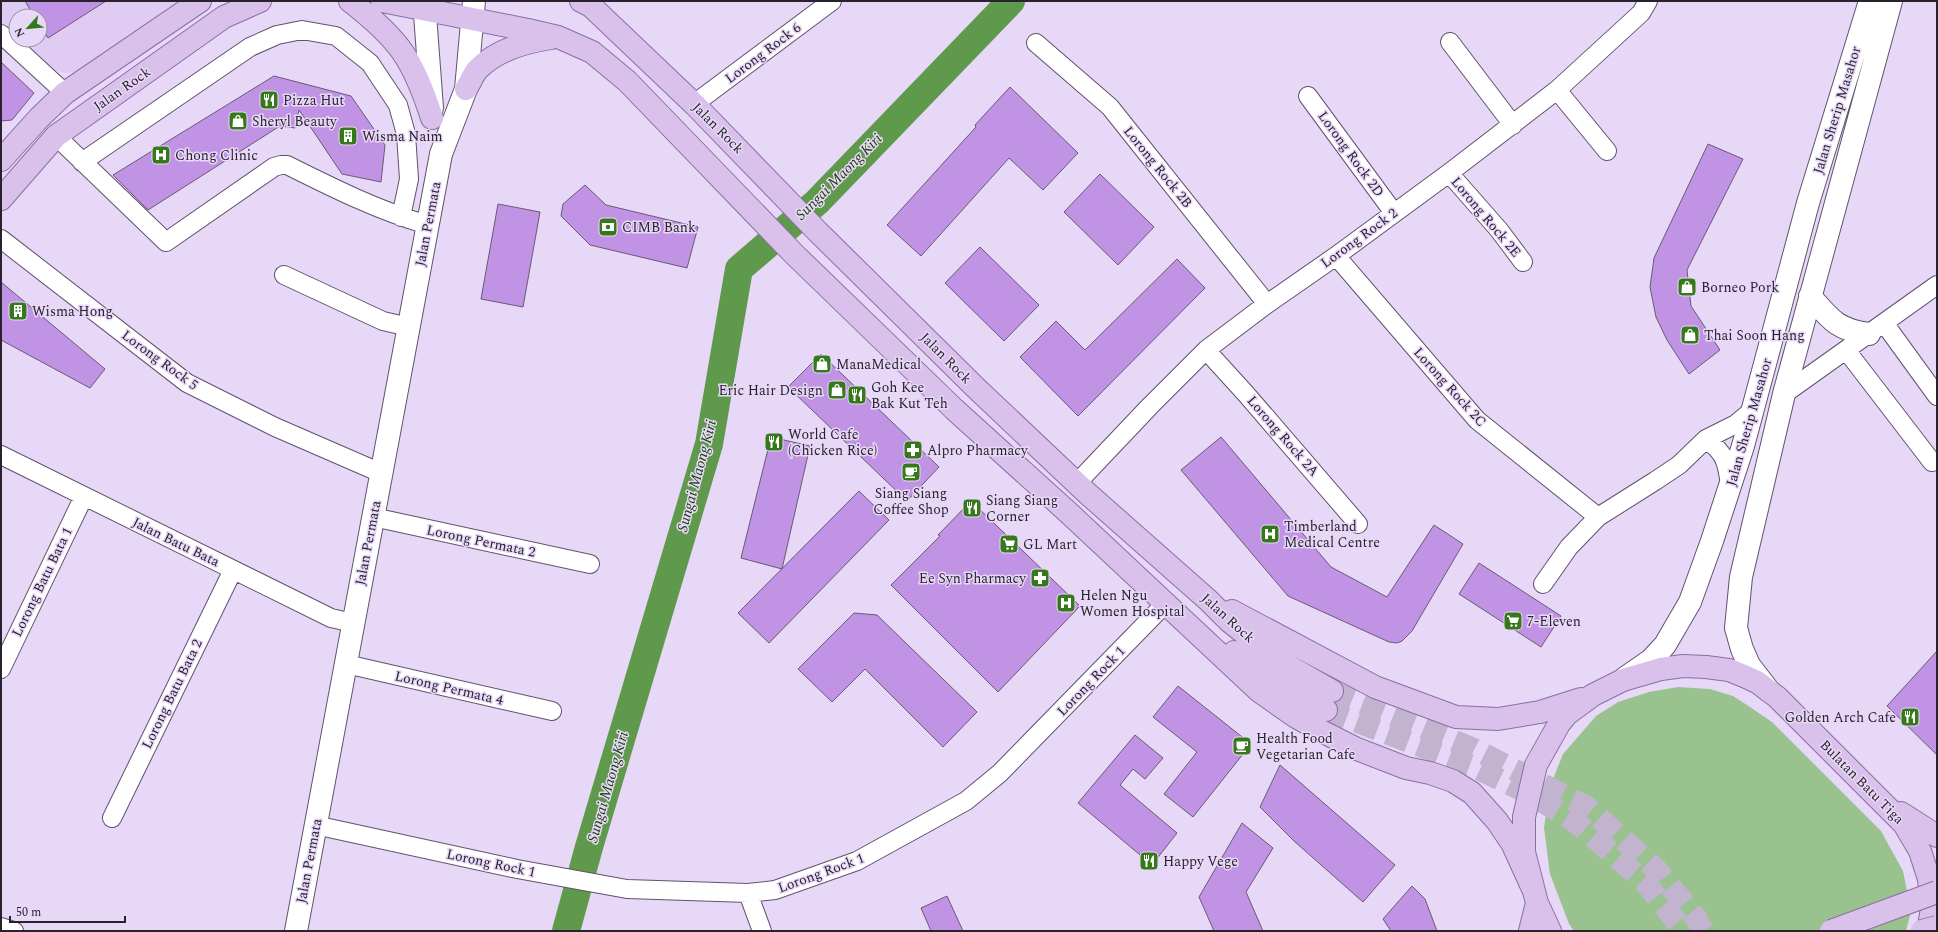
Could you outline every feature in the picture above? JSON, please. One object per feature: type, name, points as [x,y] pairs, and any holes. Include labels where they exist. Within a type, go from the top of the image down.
[{"type":"main road","name":"Jalan Rock","points":[[1,160],[39,118],[65,94],[200,1]]},
{"type":"main road","name":"Jalan Rock","points":[[1,199],[56,136],[224,17],[260,1]]},
{"type":"main road","points":[[350,1],[378,23],[408,57],[422,85],[441,154]]},
{"type":"main road","name":"Jalan Rock","points":[[382,1],[474,10],[558,37],[592,52],[626,81],[751,211],[954,409],[1202,636],[1259,691],[1296,717],[1357,749],[1406,768],[1430,773],[1453,781],[1472,793],[1497,821],[1512,843],[1535,896]]},
{"type":"main road","name":"Jalan Sherip Masahor","points":[[1623,680],[1651,660],[1665,645],[1690,602],[1730,486],[1754,409],[1808,203],[1870,1]]},
{"type":"main road","name":"Jalan Sherip Masahor","points":[[1770,692],[1749,665],[1742,649],[1736,628],[1741,577],[1784,394],[1891,1]]},
{"type":"main road","name":"Jalan Rock","points":[[586,3],[694,104],[818,232],[976,388],[1077,483],[1208,600],[1229,621],[1329,700],[1292,692],[1166,604]]},
{"type":"main road","points":[[424,6],[432,118]]},
{"type":"main road","points":[[466,89],[474,10]]},
{"type":"main road","points":[[441,154],[466,89],[477,71],[494,56],[529,41],[558,37]]},
{"type":"main road","name":"Jalan Permata","points":[[296,931],[441,154]]},
{"type":"main road","points":[[1810,296],[1829,318],[1851,332],[1877,329]]},
{"type":"main road","points":[[1208,600],[1237,613],[1375,687],[1456,717],[1498,719],[1540,712],[1593,695]]},
{"type":"main road","name":"Bulatan Batu Tiga","points":[[1550,931],[1535,896],[1524,852],[1523,834],[1526,801],[1536,765],[1559,724],[1567,714],[1593,695],[1623,680],[1661,668],[1683,666],[1729,670],[1744,676],[1770,692],[1879,797],[1904,824],[1920,851],[1930,879],[1932,909],[1928,931]]},
{"type":"main road","points":[[1879,797],[1937,836]]},
{"type":"main road","points":[[1832,931],[1937,892]]},
{"type":"main road","points":[[1530,931],[1535,896]]},
{"type":"main road","points":[[1922,931],[1937,927]]},
{"type":"street","name":"Lorong Rock 6","points":[[694,104],[832,1]]},
{"type":"street","name":"Lorong Rock 2","points":[[1077,483],[1150,406],[1206,350],[1267,304],[1336,256],[1449,173],[1557,90],[1641,13],[1648,1]]},
{"type":"street","points":[[82,162],[250,47],[277,35],[302,30],[336,36],[365,58],[370,63],[398,105],[406,134],[409,179],[401,217]]},
{"type":"street","points":[[1,34],[65,94]]},
{"type":"street","points":[[1450,42],[1513,124]]},
{"type":"street","name":"Lorong Rock 2B","points":[[1036,43],[1110,108],[1267,304]]},
{"type":"street","points":[[1557,90],[1607,151]]},
{"type":"street","name":"Lorong Rock 2D","points":[[1308,96],[1394,213]]},
{"type":"street","points":[[56,136],[166,242],[274,166],[281,164],[287,165],[329,186],[401,217],[428,225]]},
{"type":"street","name":"Lorong Rock 2E","points":[[1449,173],[1499,230],[1523,262]]},
{"type":"street","name":"Lorong Rock 5","points":[[1,239],[187,383],[275,427],[381,473]]},
{"type":"street","name":"Lorong Rock 2C","points":[[1336,256],[1477,420],[1598,517]]},
{"type":"street","points":[[284,275],[383,321],[409,327]]},
{"type":"street","points":[[1784,394],[1937,285]]},
{"type":"street","points":[[1877,329],[1937,396]]},
{"type":"street","name":"Lorong Rock 2A","points":[[1206,350],[1358,524]]},
{"type":"street","points":[[1846,350],[1932,462]]},
{"type":"street","points":[[1543,584],[1569,547],[1598,517],[1679,465],[1706,439],[1736,424],[1754,409]]},
{"type":"street","points":[[1706,439],[1717,447],[1725,458],[1730,486]]},
{"type":"street","name":"Jalan Batu Bata","points":[[1,455],[331,618],[353,623]]},
{"type":"street","name":"Lorong Batu Bata 1","points":[[3,658],[84,496]]},
{"type":"street","name":"Lorong Permata 2","points":[[373,517],[590,564]]},
{"type":"street","name":"Lorong Batu Bata 2","points":[[112,818],[233,570]]},
{"type":"street","name":"Lorong Rock 1","points":[[315,825],[517,869],[627,889],[748,893],[775,890],[858,861],[966,802],[1000,773],[1166,604]]},
{"type":"street","name":"Lorong Permata 4","points":[[346,664],[552,711]]},
{"type":"street","points":[[748,893],[762,931]]},
{"type":"street","points":[[1,927],[14,931]]},
{"type":"shaded area","points":[[1,1],[189,1],[82,71],[67,73],[53,70],[30,48],[48,48],[48,8],[8,8],[8,28],[1,21]]},
{"type":"green space","points":[[1678,687],[1710,689],[1733,696],[1772,722],[1881,831],[1903,871],[1911,911],[1906,931],[1574,931],[1569,924],[1550,874],[1544,828],[1547,805],[1553,779],[1563,754],[1596,716],[1618,702],[1649,692]]},
{"type":"building","points":[[25,1],[106,1],[48,38],[48,8],[29,8]]},
{"type":"building","points":[[1,62],[34,93],[12,120],[1,121]]},
{"type":"building","points":[[274,76],[351,96],[385,145],[381,182],[342,174],[299,110],[295,128],[280,126],[148,210],[113,175]]},
{"type":"building","points":[[1010,87],[1078,153],[1043,190],[1009,158],[921,256],[887,225],[976,127],[975,125]]},
{"type":"building","points":[[1708,144],[1743,159],[1687,270],[1691,306],[1720,350],[1689,374],[1667,340],[1656,317],[1650,287],[1654,258]]},
{"type":"building","points":[[1100,174],[1154,227],[1118,265],[1064,212]]},
{"type":"building","points":[[585,185],[606,205],[698,227],[687,268],[590,245],[561,216],[563,204]]},
{"type":"building","points":[[498,204],[540,212],[523,307],[481,299]]},
{"type":"building","points":[[980,247],[1039,305],[1004,341],[945,283]]},
{"type":"building","points":[[1177,259],[1205,288],[1078,416],[1020,357],[1056,321],[1085,350]]},
{"type":"building","name":"Wisma Hong","points":[[1,282],[105,369],[90,388],[1,340]]},
{"type":"building","points":[[821,354],[939,467],[907,501],[788,387]]},
{"type":"building","points":[[771,437],[810,446],[782,569],[741,558]]},
{"type":"building","name":"Timberland Medical Centre","points":[[1221,437],[1331,567],[1387,597],[1434,525],[1463,544],[1412,631],[1402,641],[1397,643],[1389,642],[1288,596],[1181,470]]},
{"type":"building","points":[[859,491],[889,520],[769,643],[738,613]]},
{"type":"building","points":[[971,501],[1080,606],[998,692],[891,585],[940,536],[938,535]]},
{"type":"building","points":[[1479,563],[1561,616],[1541,647],[1459,594]]},
{"type":"building","points":[[854,613],[877,615],[977,712],[943,747],[865,669],[832,702],[798,669]]},
{"type":"building","points":[[1937,651],[1937,755],[1887,706]]},
{"type":"building","points":[[1178,686],[1251,744],[1193,817],[1164,794],[1197,752],[1153,717]]},
{"type":"building","points":[[1135,735],[1163,758],[1145,779],[1133,769],[1120,785],[1177,833],[1152,865],[1078,803]]},
{"type":"building","points":[[1280,765],[1395,865],[1363,902],[1294,841],[1260,807]]},
{"type":"building","points":[[1242,823],[1273,848],[1246,892],[1263,931],[1214,931],[1199,897]]},
{"type":"building","points":[[1412,886],[1425,899],[1437,931],[1391,931],[1383,919]]},
{"type":"building","points":[[947,896],[963,931],[931,931],[921,908]]},
{"type":"waterway","name":"Sungai Maong Kiri","points":[[566,931],[589,847],[709,444],[739,269],[817,202],[1011,1]]},
{"type":"tunnel","points":[[1332,691],[1474,749],[1587,807],[1657,870],[1696,918],[1703,931]]},
{"type":"tunnel","points":[[1326,710],[1472,766],[1528,793],[1577,823],[1645,882],[1684,931]]},
{"type":"place","name":"Pizza Hut","points":[[269,100]]},
{"type":"place","name":"Sheryl Beauty","points":[[238,121]]},
{"type":"place","name":"Wisma Naim","points":[[348,136]]},
{"type":"place","name":"Chong Clinic","points":[[161,155]]},
{"type":"place","name":"CIMB Bank","points":[[608,227]]},
{"type":"place","name":"Borneo Pork","points":[[1687,287]]},
{"type":"place","name":"Wisma Hong","points":[[18,311]]},
{"type":"place","name":"Thai Soon Hang","points":[[1690,335]]},
{"type":"place","name":"ManaMedical","points":[[822,364]]},
{"type":"place","name":"Eric Hair Design","points":[[837,390]]},
{"type":"place","name":"Goh Kee Bak Kut Teh","points":[[857,395]]},
{"type":"place","name":"World Cafe (Chicken Rice)","points":[[774,442]]},
{"type":"place","name":"Alpro Pharmacy","points":[[913,450]]},
{"type":"place","name":"Siang Siang Coffee Shop","points":[[911,472]]},
{"type":"place","name":"Siang Siang Corner","points":[[972,508]]},
{"type":"place","name":"Timberland Medical Centre","points":[[1270,534]]},
{"type":"place","name":"GL Mart","points":[[1009,544]]},
{"type":"place","name":"Ee Syn Pharmacy","points":[[1040,578]]},
{"type":"place","name":"Helen Ngu Women Hospital","points":[[1066,603]]},
{"type":"place","name":"7-Eleven","points":[[1513,621]]},
{"type":"place","name":"Golden Arch Cafe","points":[[1910,717]]},
{"type":"place","name":"Health Food Vegetarian Cafe","points":[[1242,746]]},
{"type":"place","name":"Happy Vege","points":[[1149,861]]}]
